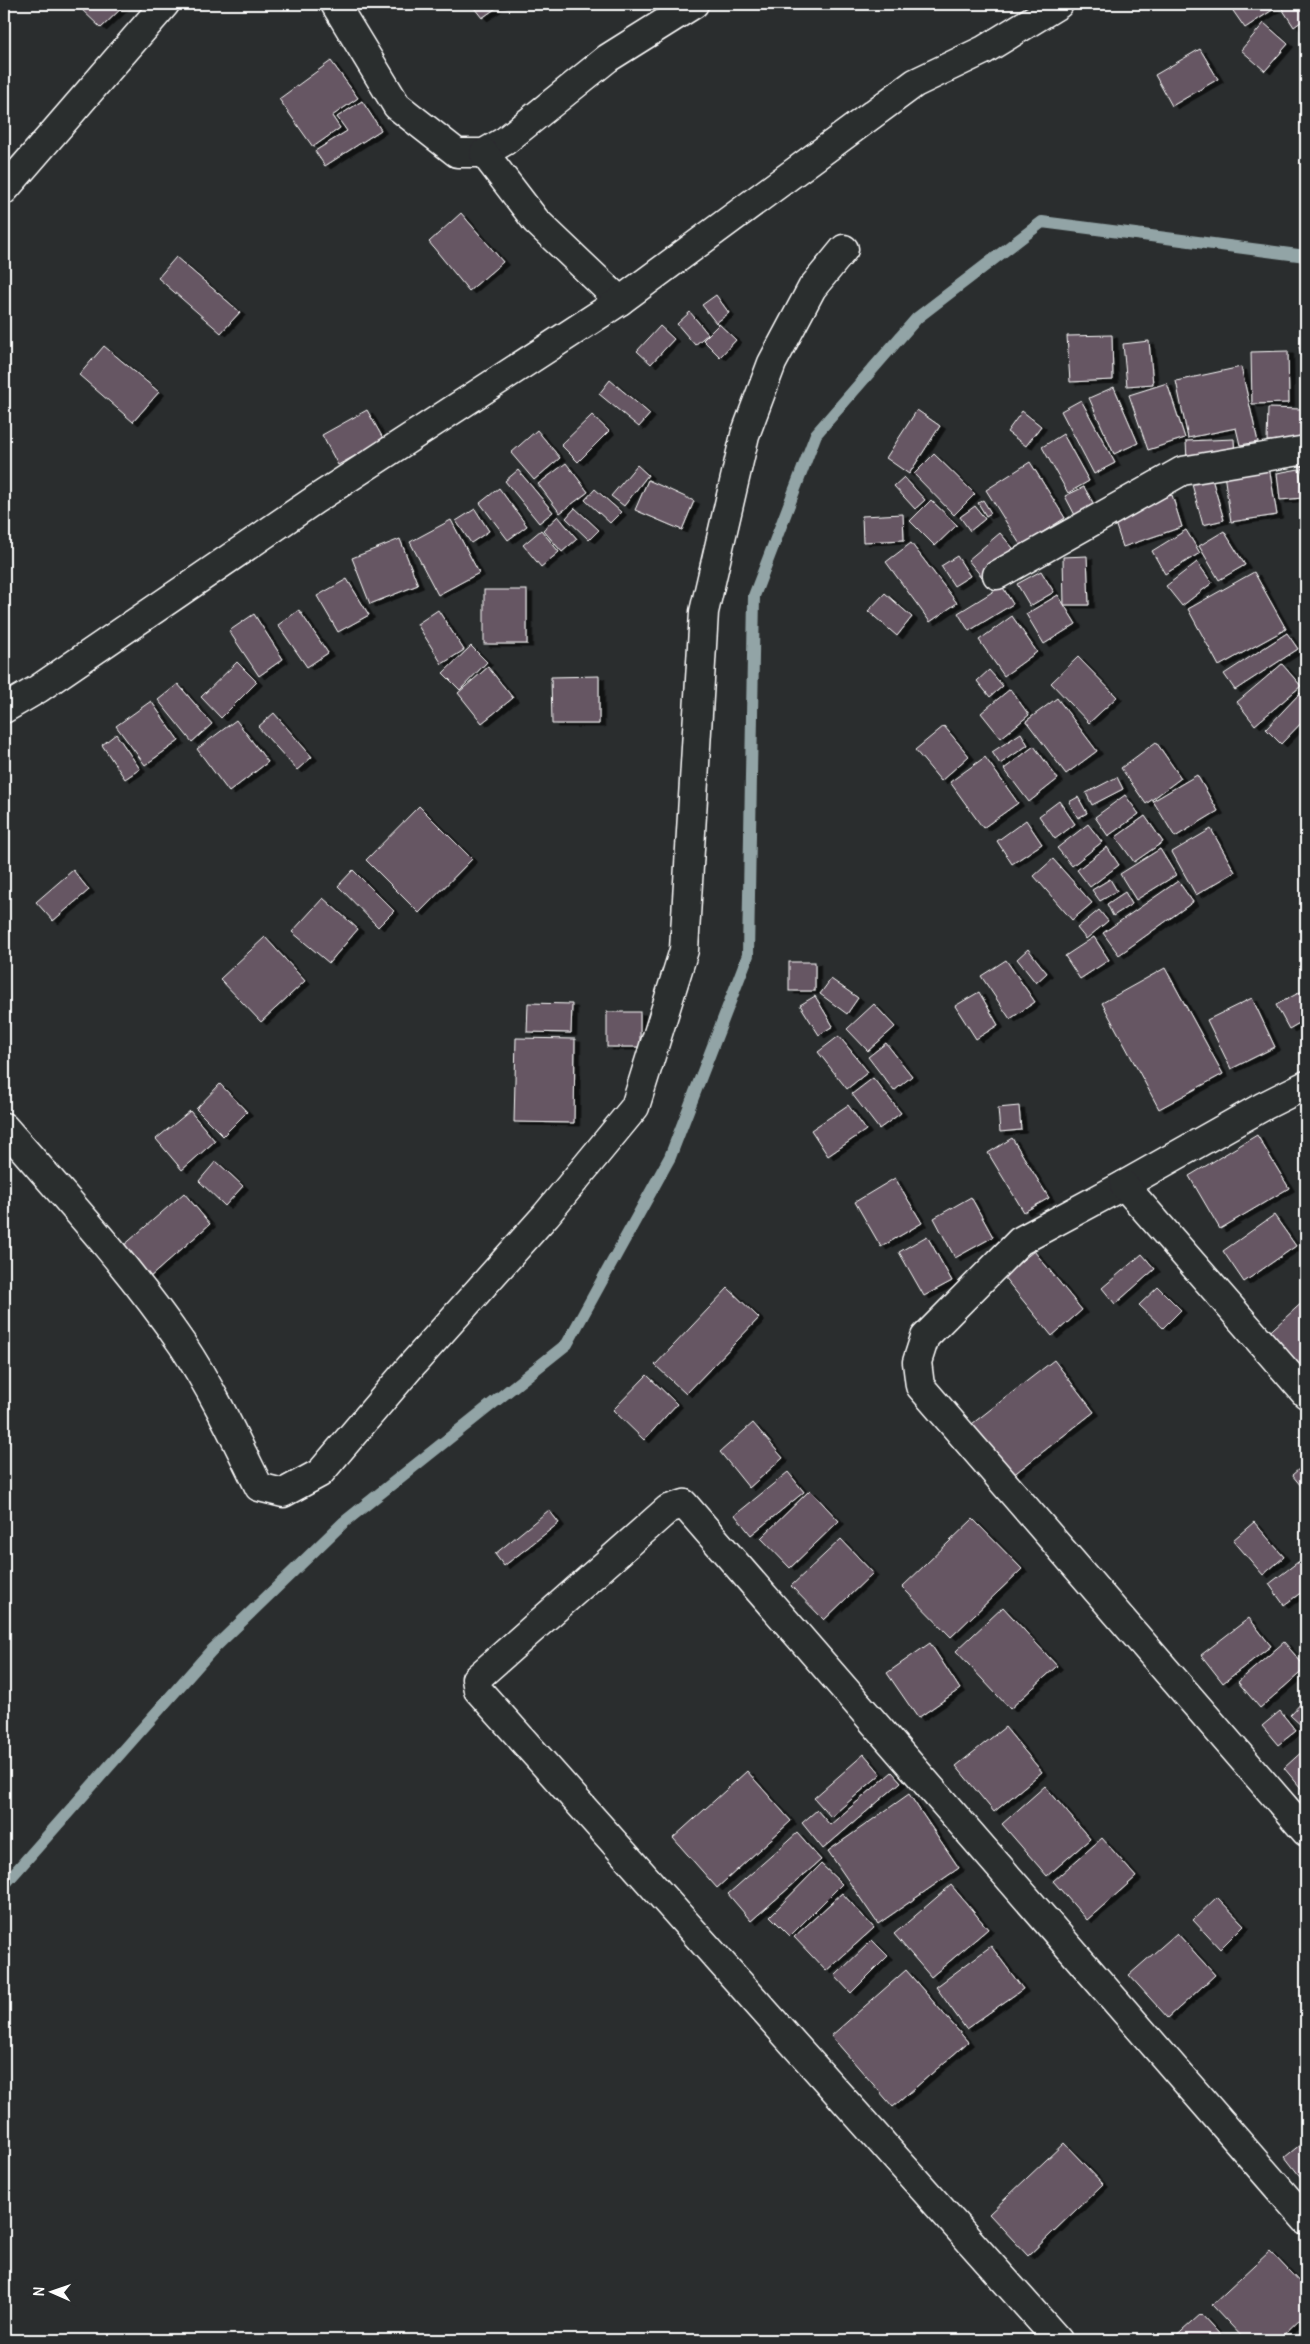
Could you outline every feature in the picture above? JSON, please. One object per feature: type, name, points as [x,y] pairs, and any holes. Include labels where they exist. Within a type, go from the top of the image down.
[{"type":"street","points":[[4,190],[165,4]]},
{"type":"street","points":[[335,4],[397,106],[457,153],[484,153],[505,141],[608,58],[694,4]]},
{"type":"street","points":[[4,709],[38,689],[316,499],[620,301],[915,83],[984,50],[1059,4]]},
{"type":"street","points":[[484,153],[536,221],[620,301]]},
{"type":"street","points":[[4,1127],[116,1258],[182,1344],[213,1394],[260,1487],[283,1493],[320,1473],[411,1366],[546,1215],[635,1107],[684,950],[704,612],[745,435],[772,363],[807,296],[844,249]]},
{"type":"street","points":[[997,574],[1182,471],[1306,450]]},
{"type":"street","points":[[1306,1085],[1264,1106],[1020,1241],[925,1336],[917,1362],[920,1386],[1306,1832]]},
{"type":"street","points":[[1124,1185],[1306,1394]]},
{"type":"street","points":[[1058,2340],[478,1690],[476,1679],[668,1509],[684,1504],[1306,2220]]},
{"type":"building","points":[[82,4],[126,4],[101,28],[79,7]]},
{"type":"building","points":[[471,4],[502,4],[482,18]]},
{"type":"building","points":[[1271,4],[1274,9],[1245,28],[1229,5]]},
{"type":"building","points":[[1279,4],[1306,4],[1306,18],[1294,27]]},
{"type":"building","points":[[1264,23],[1288,44],[1265,71],[1241,50]]},
{"type":"building","points":[[1200,49],[1218,79],[1172,106],[1155,75]]},
{"type":"building","points":[[331,61],[358,98],[332,116],[340,128],[313,147],[279,99]]},
{"type":"building","points":[[362,101],[381,130],[325,166],[315,151],[347,131],[337,117]]},
{"type":"building","points":[[461,213],[503,262],[469,291],[429,242]]},
{"type":"building","points":[[176,257],[240,312],[221,333],[158,278]]},
{"type":"building","points":[[716,295],[729,313],[716,323],[702,305]]},
{"type":"building","points":[[690,312],[708,334],[695,345],[677,324]]},
{"type":"building","points":[[719,324],[736,340],[720,357],[703,340]]},
{"type":"building","points":[[660,326],[674,339],[651,364],[637,351]]},
{"type":"building","points":[[1112,335],[1113,380],[1070,382],[1067,336]]},
{"type":"building","points":[[1149,341],[1153,384],[1127,386],[1123,344]]},
{"type":"building","points":[[1306,345],[1306,358],[1302,358],[1299,347]]},
{"type":"building","points":[[104,346],[159,392],[133,422],[79,375]]},
{"type":"building","points":[[1288,351],[1289,403],[1252,404],[1251,352]]},
{"type":"building","points":[[1241,367],[1258,442],[1240,445],[1236,428],[1188,438],[1176,381]]},
{"type":"building","points":[[610,380],[650,414],[639,427],[599,394]]},
{"type":"building","points":[[1167,383],[1185,438],[1148,450],[1129,395]]},
{"type":"building","points":[[1114,387],[1138,443],[1114,454],[1089,398]]},
{"type":"building","points":[[1081,400],[1115,463],[1094,474],[1061,411]]},
{"type":"building","points":[[1268,408],[1302,409],[1301,441],[1267,441]]},
{"type":"building","points":[[367,410],[384,440],[338,465],[322,435]]},
{"type":"building","points":[[917,410],[940,426],[909,474],[886,458]]},
{"type":"building","points":[[1022,411],[1041,426],[1026,446],[1007,432]]},
{"type":"building","points":[[592,415],[609,431],[578,462],[561,445]]},
{"type":"building","points":[[537,430],[560,458],[534,480],[511,453]]},
{"type":"building","points":[[1063,434],[1089,481],[1068,493],[1042,447]]},
{"type":"building","points":[[1234,439],[1235,458],[1187,461],[1186,441]]},
{"type":"building","points":[[934,454],[975,494],[954,515],[914,474]]},
{"type":"building","points":[[1030,462],[1065,518],[1021,546],[986,490]]},
{"type":"building","points":[[566,463],[588,492],[560,513],[538,484]]},
{"type":"building","points":[[637,465],[648,475],[624,506],[611,496]]},
{"type":"building","points":[[1306,465],[1306,482],[1301,467]]},
{"type":"building","points":[[1269,467],[1277,515],[1231,522],[1224,474]]},
{"type":"building","points":[[1299,469],[1303,498],[1280,500],[1277,473]]},
{"type":"building","points":[[518,470],[553,512],[539,523],[505,481]]},
{"type":"building","points":[[1210,472],[1224,520],[1203,525],[1190,477]]},
{"type":"building","points":[[904,477],[925,500],[915,509],[894,486]]},
{"type":"building","points":[[648,480],[694,501],[682,530],[635,510]]},
{"type":"building","points":[[1084,487],[1096,508],[1077,519],[1065,496]]},
{"type":"building","points":[[499,488],[527,526],[508,540],[480,503]]},
{"type":"building","points":[[595,489],[621,512],[610,523],[585,500]]},
{"type":"building","points":[[1172,495],[1182,527],[1123,547],[1112,514]]},
{"type":"building","points":[[931,500],[957,525],[935,546],[910,521]]},
{"type":"building","points":[[983,500],[991,513],[986,516],[978,503]]},
{"type":"building","points":[[975,506],[985,519],[970,531],[960,517]]},
{"type":"building","points":[[575,508],[599,530],[589,540],[566,518]]},
{"type":"building","points":[[475,509],[489,531],[471,543],[456,521]]},
{"type":"building","points":[[903,514],[904,540],[863,542],[862,516]]},
{"type":"building","points":[[558,516],[577,539],[562,552],[543,530]]},
{"type":"building","points":[[451,520],[479,573],[438,595],[410,542]]},
{"type":"building","points":[[541,530],[559,552],[541,567],[523,545]]},
{"type":"building","points":[[1186,530],[1200,553],[1165,574],[1152,551]]},
{"type":"building","points":[[1224,531],[1245,565],[1219,580],[1199,546]]},
{"type":"building","points":[[1000,533],[1019,555],[986,582],[968,560]]},
{"type":"building","points":[[400,539],[418,585],[370,604],[352,558]]},
{"type":"building","points":[[911,543],[957,603],[930,622],[886,562]]},
{"type":"building","points":[[957,556],[970,576],[954,586],[941,566]]},
{"type":"building","points":[[1087,556],[1089,605],[1064,605],[1063,557]]},
{"type":"building","points":[[1197,562],[1212,583],[1182,606],[1166,586]]},
{"type":"building","points":[[1041,571],[1054,592],[1030,606],[1017,584]]},
{"type":"building","points":[[1254,572],[1286,629],[1219,666],[1188,609]]},
{"type":"building","points":[[347,579],[369,615],[338,632],[317,596]]},
{"type":"building","points":[[1002,586],[1013,604],[969,631],[958,613]]},
{"type":"building","points":[[484,590],[527,590],[527,644],[484,644]]},
{"type":"building","points":[[885,593],[912,617],[897,636],[868,611]]},
{"type":"building","points":[[1058,595],[1076,624],[1044,644],[1026,614]]},
{"type":"building","points":[[299,610],[328,653],[307,667],[278,625]]},
{"type":"building","points":[[438,610],[464,650],[442,664],[417,624]]},
{"type":"building","points":[[254,614],[283,659],[259,676],[229,631]]},
{"type":"building","points":[[1012,616],[1037,652],[1004,676],[979,640]]},
{"type":"building","points":[[1287,633],[1298,649],[1235,690],[1224,674]]},
{"type":"building","points":[[471,646],[487,662],[460,690],[443,673]]},
{"type":"building","points":[[1078,657],[1117,697],[1089,723],[1051,683]]},
{"type":"building","points":[[237,662],[257,682],[221,718],[201,697]]},
{"type":"building","points":[[1282,664],[1301,686],[1255,725],[1237,702]]},
{"type":"building","points":[[488,667],[513,698],[482,723],[458,693]]},
{"type":"building","points":[[989,670],[1003,686],[990,697],[977,681]]},
{"type":"building","points":[[599,676],[599,724],[552,724],[551,677]]},
{"type":"building","points":[[178,684],[212,724],[192,742],[158,700]]},
{"type":"building","points":[[1010,689],[1029,715],[1001,738],[981,713]]},
{"type":"building","points":[[1300,693],[1306,699],[1306,718],[1281,744],[1266,729]]},
{"type":"building","points":[[1057,698],[1097,751],[1066,774],[1026,721]]},
{"type":"building","points":[[151,701],[179,741],[145,765],[116,726]]},
{"type":"building","points":[[274,713],[312,757],[297,770],[258,727]]},
{"type":"building","points":[[236,720],[268,762],[229,792],[197,749]]},
{"type":"building","points":[[944,726],[969,756],[941,781],[915,750]]},
{"type":"building","points":[[1021,733],[1028,745],[1000,764],[992,752]]},
{"type":"building","points":[[116,734],[140,769],[125,779],[102,745]]},
{"type":"building","points":[[1156,742],[1181,778],[1146,804],[1121,768]]},
{"type":"building","points":[[1034,746],[1058,779],[1029,802],[1004,769]]},
{"type":"building","points":[[985,757],[1018,803],[983,828],[950,782]]},
{"type":"building","points":[[1197,775],[1218,811],[1175,837],[1153,801]]},
{"type":"building","points":[[1117,777],[1123,789],[1092,805],[1086,793]]},
{"type":"building","points":[[1125,795],[1139,814],[1108,836],[1095,817]]},
{"type":"building","points":[[1078,797],[1087,813],[1078,818],[1069,802]]},
{"type":"building","points":[[1059,801],[1075,824],[1055,839],[1039,816]]},
{"type":"building","points":[[419,806],[472,859],[419,913],[366,860]]},
{"type":"building","points":[[1145,816],[1163,842],[1134,862],[1116,837]]},
{"type":"building","points":[[1026,820],[1042,844],[1012,864],[997,841]]},
{"type":"building","points":[[1088,824],[1102,842],[1072,866],[1057,848]]},
{"type":"building","points":[[1211,829],[1235,872],[1196,895],[1172,852]]},
{"type":"building","points":[[1107,847],[1119,865],[1090,887],[1077,870]]},
{"type":"building","points":[[1160,849],[1176,875],[1136,900],[1120,874]]},
{"type":"building","points":[[1053,859],[1092,903],[1072,920],[1034,876]]},
{"type":"building","points":[[73,870],[89,890],[53,921],[36,902]]},
{"type":"building","points":[[353,870],[394,911],[378,927],[338,886]]},
{"type":"building","points":[[1110,879],[1117,891],[1100,901],[1092,890]]},
{"type":"building","points":[[1178,881],[1193,902],[1119,955],[1103,933]]},
{"type":"building","points":[[1125,892],[1132,904],[1113,916],[1107,904]]},
{"type":"building","points":[[323,898],[358,929],[329,963],[292,932]]},
{"type":"building","points":[[1099,910],[1108,921],[1086,939],[1077,928]]},
{"type":"building","points":[[265,937],[305,981],[261,1022],[220,979]]},
{"type":"building","points":[[1094,937],[1109,960],[1080,979],[1065,956]]},
{"type":"building","points":[[1028,949],[1047,973],[1036,983],[1017,959]]},
{"type":"building","points":[[1006,960],[1035,1002],[1010,1019],[981,976]]},
{"type":"building","points":[[789,962],[815,962],[815,991],[789,991]]},
{"type":"building","points":[[1165,968],[1223,1074],[1159,1109],[1102,1003]]},
{"type":"building","points":[[831,979],[858,998],[847,1014],[820,994]]},
{"type":"building","points":[[1306,989],[1306,1019],[1289,1029],[1276,1005]]},
{"type":"building","points":[[979,992],[998,1025],[976,1039],[955,1006]]},
{"type":"building","points":[[815,996],[833,1026],[819,1035],[800,1005]]},
{"type":"building","points":[[1252,998],[1275,1047],[1231,1069],[1207,1020]]},
{"type":"building","points":[[528,1003],[572,1004],[571,1033],[527,1032]]},
{"type":"building","points":[[874,1004],[895,1027],[868,1051],[847,1029]]},
{"type":"building","points":[[607,1012],[640,1012],[640,1047],[607,1047]]},
{"type":"building","points":[[839,1036],[868,1072],[847,1089],[818,1052]]},
{"type":"building","points":[[516,1038],[575,1039],[574,1123],[514,1122]]},
{"type":"building","points":[[886,1043],[912,1076],[894,1091],[868,1057]]},
{"type":"building","points":[[873,1078],[901,1113],[879,1129],[852,1094]]},
{"type":"building","points":[[220,1084],[247,1112],[223,1136],[196,1109]]},
{"type":"building","points":[[848,1105],[866,1130],[828,1156],[811,1130]]},
{"type":"building","points":[[1019,1106],[1021,1130],[1000,1132],[998,1108]]},
{"type":"building","points":[[190,1111],[215,1141],[182,1170],[156,1139]]},
{"type":"building","points":[[1257,1135],[1289,1188],[1220,1229],[1189,1176]]},
{"type":"building","points":[[1012,1138],[1049,1198],[1024,1212],[988,1153]]},
{"type":"building","points":[[216,1161],[243,1186],[225,1206],[199,1181]]},
{"type":"building","points":[[895,1178],[922,1223],[881,1247],[855,1202]]},
{"type":"building","points":[[184,1193],[210,1224],[149,1278],[122,1247]]},
{"type":"building","points":[[971,1197],[993,1237],[955,1258],[934,1218]]},
{"type":"building","points":[[1274,1215],[1296,1246],[1244,1282],[1223,1251]]},
{"type":"building","points":[[927,1236],[952,1281],[924,1296],[899,1252]]},
{"type":"building","points":[[1034,1251],[1082,1310],[1052,1336],[1003,1276]]},
{"type":"building","points":[[1142,1254],[1155,1269],[1115,1304],[1102,1288]]},
{"type":"building","points":[[1158,1287],[1181,1310],[1163,1328],[1139,1305]]},
{"type":"building","points":[[728,1288],[759,1318],[686,1394],[655,1365]]},
{"type":"building","points":[[1306,1299],[1306,1386],[1263,1338]]},
{"type":"building","points":[[1054,1360],[1094,1412],[1008,1479],[968,1427]]},
{"type":"building","points":[[647,1375],[677,1404],[644,1440],[613,1410]]},
{"type":"building","points":[[753,1423],[783,1458],[749,1488],[720,1452]]},
{"type":"building","points":[[1306,1463],[1306,1492],[1292,1475]]},
{"type":"building","points":[[788,1472],[804,1492],[751,1535],[735,1515]]},
{"type":"building","points":[[810,1490],[839,1521],[790,1568],[761,1538]]},
{"type":"building","points":[[549,1510],[559,1523],[504,1566],[495,1554]]},
{"type":"building","points":[[973,1519],[1022,1569],[951,1637],[902,1587]]},
{"type":"building","points":[[1254,1522],[1284,1557],[1263,1575],[1233,1540]]},
{"type":"building","points":[[841,1539],[873,1573],[824,1620],[791,1586]]},
{"type":"building","points":[[1306,1556],[1306,1589],[1284,1605],[1269,1584]]},
{"type":"building","points":[[1003,1607],[1057,1666],[1010,1709],[956,1651]]},
{"type":"building","points":[[1249,1618],[1271,1646],[1223,1683],[1201,1655]]},
{"type":"building","points":[[1284,1642],[1306,1668],[1260,1708],[1238,1682]]},
{"type":"building","points":[[930,1643],[960,1689],[918,1718],[887,1673]]},
{"type":"building","points":[[1306,1698],[1306,1730],[1290,1715]]},
{"type":"building","points":[[1280,1711],[1296,1731],[1278,1745],[1262,1726]]},
{"type":"building","points":[[1005,1727],[1042,1772],[994,1812],[956,1766]]},
{"type":"building","points":[[1306,1748],[1306,1794],[1284,1768]]},
{"type":"building","points":[[864,1754],[881,1774],[831,1817],[814,1798]]},
{"type":"building","points":[[747,1771],[791,1821],[717,1888],[673,1838]]},
{"type":"building","points":[[892,1772],[901,1782],[823,1849],[802,1823],[817,1810],[830,1825]]},
{"type":"building","points":[[1045,1786],[1090,1839],[1047,1876],[1002,1824]]},
{"type":"building","points":[[909,1794],[959,1868],[878,1924],[828,1851]]},
{"type":"building","points":[[797,1833],[821,1860],[751,1921],[728,1894]]},
{"type":"building","points":[[1102,1838],[1136,1877],[1087,1920],[1053,1881]]},
{"type":"building","points":[[821,1864],[842,1884],[790,1936],[770,1916]]},
{"type":"building","points":[[951,1885],[988,1929],[931,1977],[894,1934]]},
{"type":"building","points":[[842,1893],[874,1928],[826,1971],[794,1937]]},
{"type":"building","points":[[1217,1897],[1244,1925],[1220,1949],[1193,1920]]},
{"type":"building","points":[[1177,1933],[1215,1975],[1168,2018],[1129,1975]]},
{"type":"building","points":[[872,1940],[888,1956],[851,1993],[835,1976]]},
{"type":"building","points":[[991,1946],[1023,1989],[966,2029],[936,1987]]},
{"type":"building","points":[[906,1970],[968,2042],[893,2107],[831,2036]]},
{"type":"building","points":[[1306,2140],[1306,2184],[1285,2157]]},
{"type":"building","points":[[1064,2143],[1103,2184],[1028,2256],[989,2214]]},
{"type":"building","points":[[1270,2251],[1306,2289],[1306,2313],[1278,2340],[1245,2340],[1212,2305]]},
{"type":"building","points":[[1201,2314],[1225,2340],[1172,2340]]},
{"type":"waterway","points":[[4,1885],[210,1652],[343,1523],[567,1344],[670,1157],[748,955],[754,596],[816,434],[917,318],[1042,222],[1306,256]]}]
